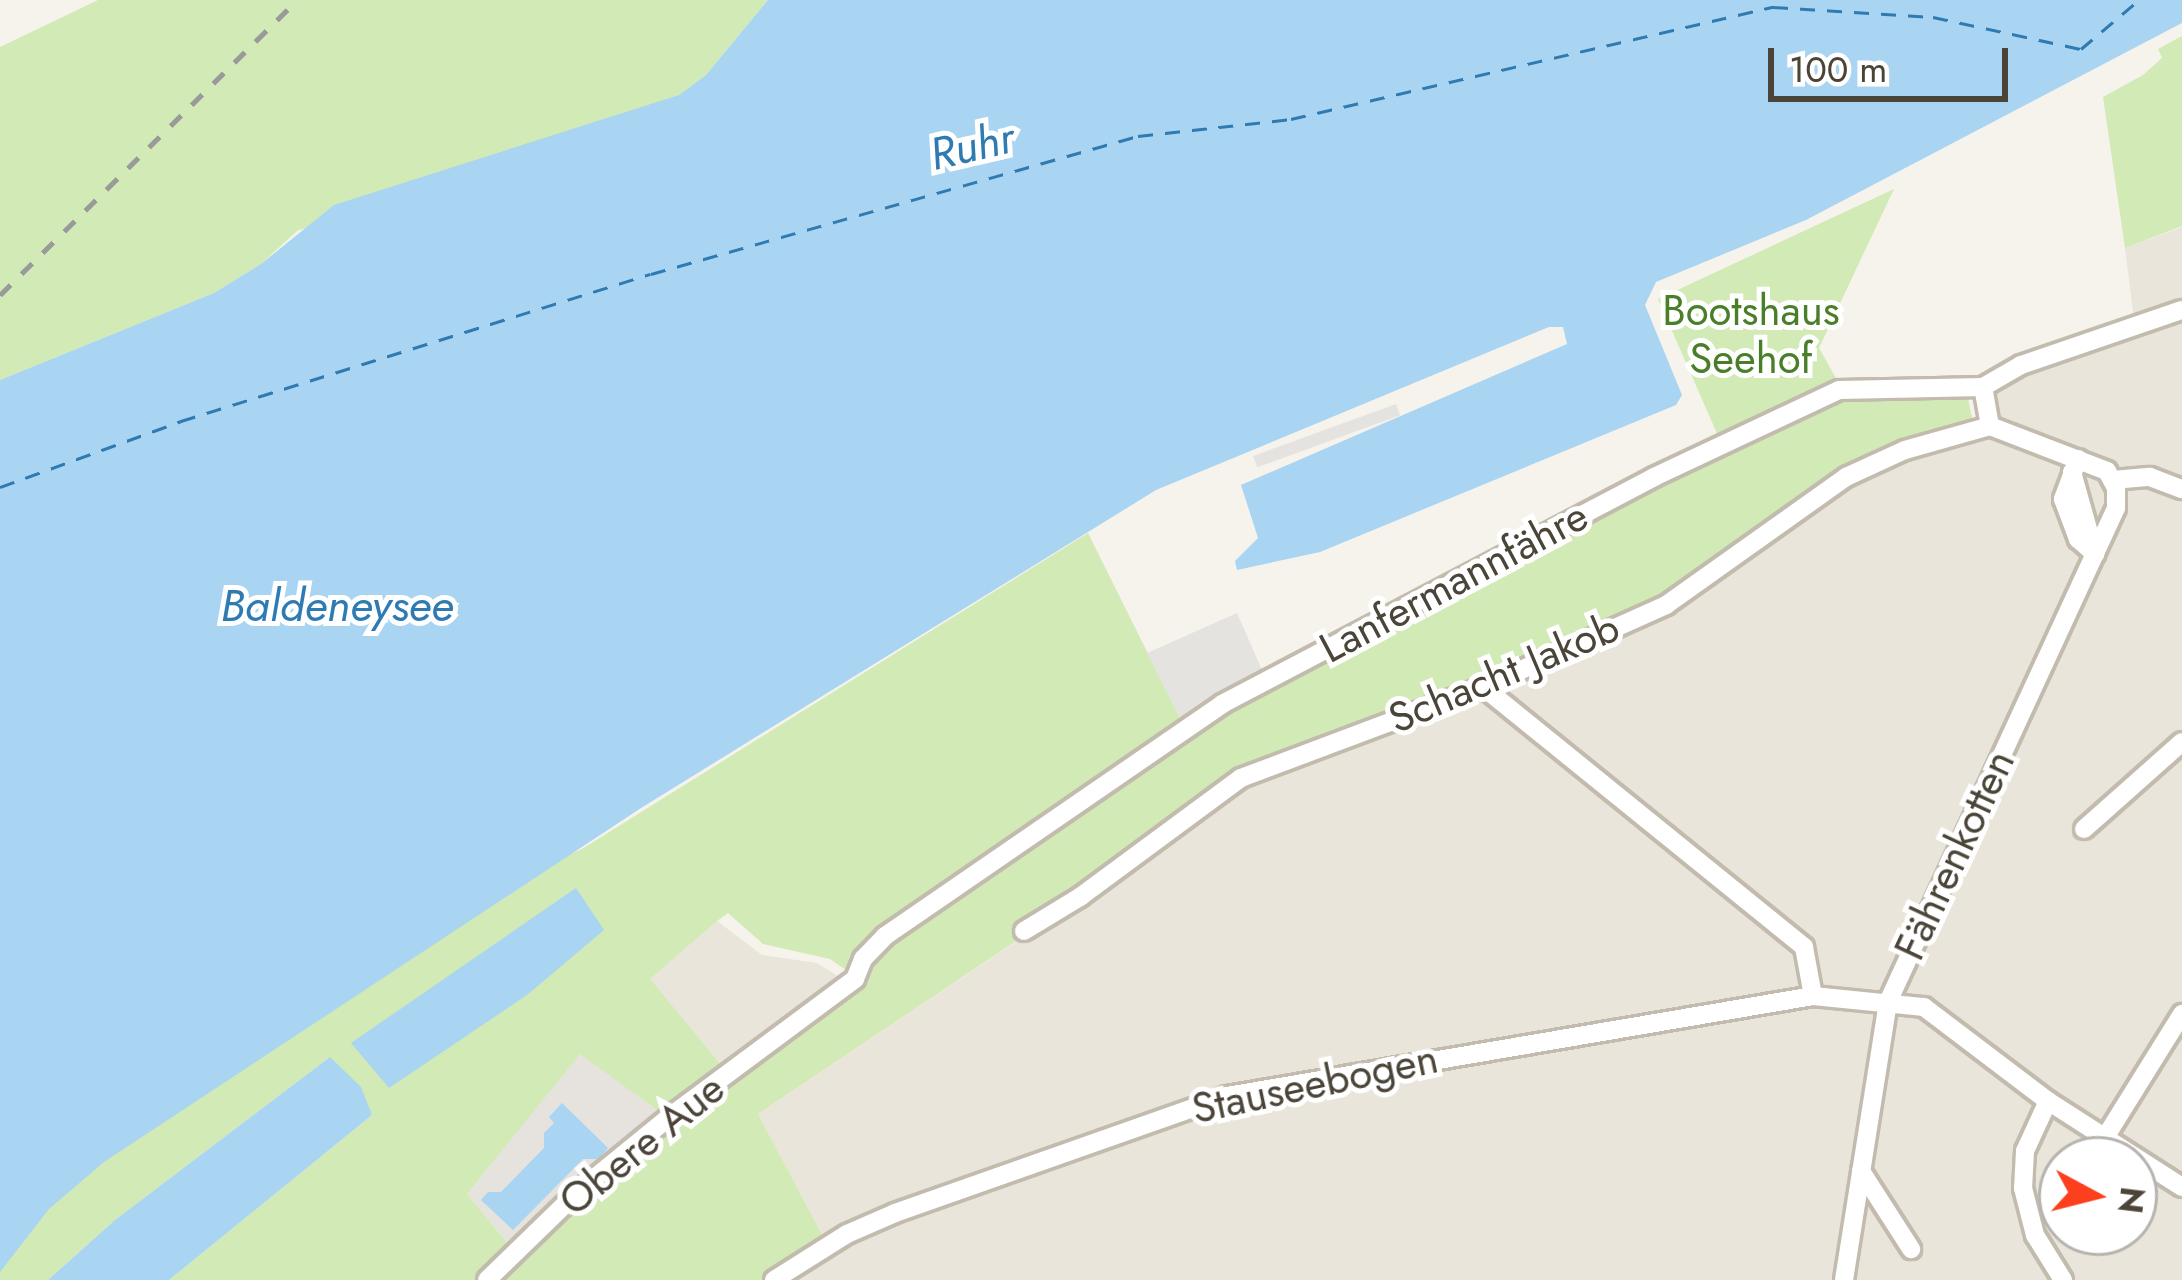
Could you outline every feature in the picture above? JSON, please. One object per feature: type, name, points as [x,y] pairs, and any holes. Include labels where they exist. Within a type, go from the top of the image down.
[{"type":"street","name":"Lanfermannfähre","points":[[804,1020],[855,979],[862,959],[885,936],[1222,704],[1654,477],[1839,390],[1983,387],[2021,365],[2182,310]]},
{"type":"street","points":[[1983,387],[1990,426],[2075,464],[2107,471],[2115,488],[2150,477],[2182,489]]},
{"type":"street","name":"Schacht Jakob","points":[[1024,931],[1080,897],[1241,778],[1483,687],[1666,605],[1846,477],[1904,450],[1990,426]]},
{"type":"street","points":[[2075,464],[2063,499],[2078,539],[2095,554]]},
{"type":"street","name":"Fährenkotten","points":[[1844,1280],[1888,1002],[2095,554],[2115,488]]},
{"type":"street","points":[[1483,687],[1804,947],[1813,996]]},
{"type":"street","points":[[2084,829],[2182,742]]},
{"type":"street","name":"Stauseebogen","points":[[774,1280],[895,1213],[1227,1096],[1813,996],[1924,1007],[2048,1101],[2106,1136]]},
{"type":"street","points":[[2106,1136],[2182,1015]]},
{"type":"street","name":"Obere Aue","points":[[487,1280],[581,1190],[650,1133],[804,1020]]},
{"type":"street","points":[[2048,1101],[2025,1151],[2023,1187],[2035,1235],[2063,1280]]},
{"type":"street","points":[[1861,1172],[1911,1249]]},
{"type":"street","points":[[805,1261],[817,1280]]},
{"type":"shaded area","points":[[2182,227],[2182,302],[2134,320],[2125,248]]},
{"type":"shaded area","points":[[2182,312],[2182,1280],[781,1280],[825,1240],[758,1114],[1253,783],[1906,454],[1991,427],[1984,387]]},
{"type":"shaded area","points":[[1396,404],[1400,415],[1257,467],[1253,456]]},
{"type":"shaded area","points":[[1237,613],[1263,672],[1180,718],[1147,653]]},
{"type":"shaded area","points":[[717,921],[762,955],[817,963],[846,981],[727,1072],[649,979]]},
{"type":"shaded area","points":[[580,1053],[665,1116],[513,1250],[467,1194]]},
{"type":"green space","points":[[98,0],[768,0],[706,75],[679,95],[297,231],[261,264],[214,293],[0,380],[0,47]]},
{"type":"green space","points":[[2182,36],[2182,226],[2125,248],[2103,97],[2143,75],[2162,58],[2158,49]]},
{"type":"green space","name":"Bootshaus Seehof","points":[[1894,189],[1819,348],[1841,387],[1719,438],[1658,299]]},
{"type":"green space","points":[[1966,390],[1977,440],[1895,461],[1818,497],[1658,611],[1268,772],[758,1114],[825,1240],[764,1280],[492,1280],[582,1191],[865,960],[1176,737],[1770,425],[1840,395]]},
{"type":"green space","points":[[1088,533],[1180,718],[881,930],[852,974],[830,959],[763,944],[728,913],[717,921],[650,979],[727,1072],[665,1116],[580,1054],[467,1194],[513,1250],[484,1280],[169,1280],[372,1115],[330,1057],[115,1220],[48,1280],[0,1280],[0,1102],[582,849]]},
{"type":"water","name":"Baldeneysee","points":[[768,0],[2182,0],[2182,23],[1806,220],[1656,282],[1645,305],[1682,395],[1676,405],[1320,552],[1237,570],[1235,561],[1258,538],[1241,485],[1567,344],[1563,327],[1549,327],[1156,490],[641,808],[104,1162],[49,1209],[0,1272],[0,380],[214,293],[261,264],[334,205],[679,95],[706,75]]},
{"type":"water","points":[[576,888],[604,930],[527,995],[389,1088],[351,1043]]},
{"type":"water","points":[[330,1057],[361,1087],[372,1115],[169,1280],[48,1280],[115,1220]]},
{"type":"water","points":[[562,1103],[608,1148],[599,1159],[583,1159],[513,1230],[481,1200],[488,1192],[501,1192],[544,1148],[544,1133],[554,1123],[549,1117]]},
{"type":"ferry route","points":[[0,487],[181,421],[651,274],[1138,136],[1291,119],[1773,7],[1933,17],[2081,49],[2139,0]]},
{"type":"railway","points":[[0,295],[297,0]]},
{"type":"water label","name":"Ruhr","points":[[972,146]]}]
